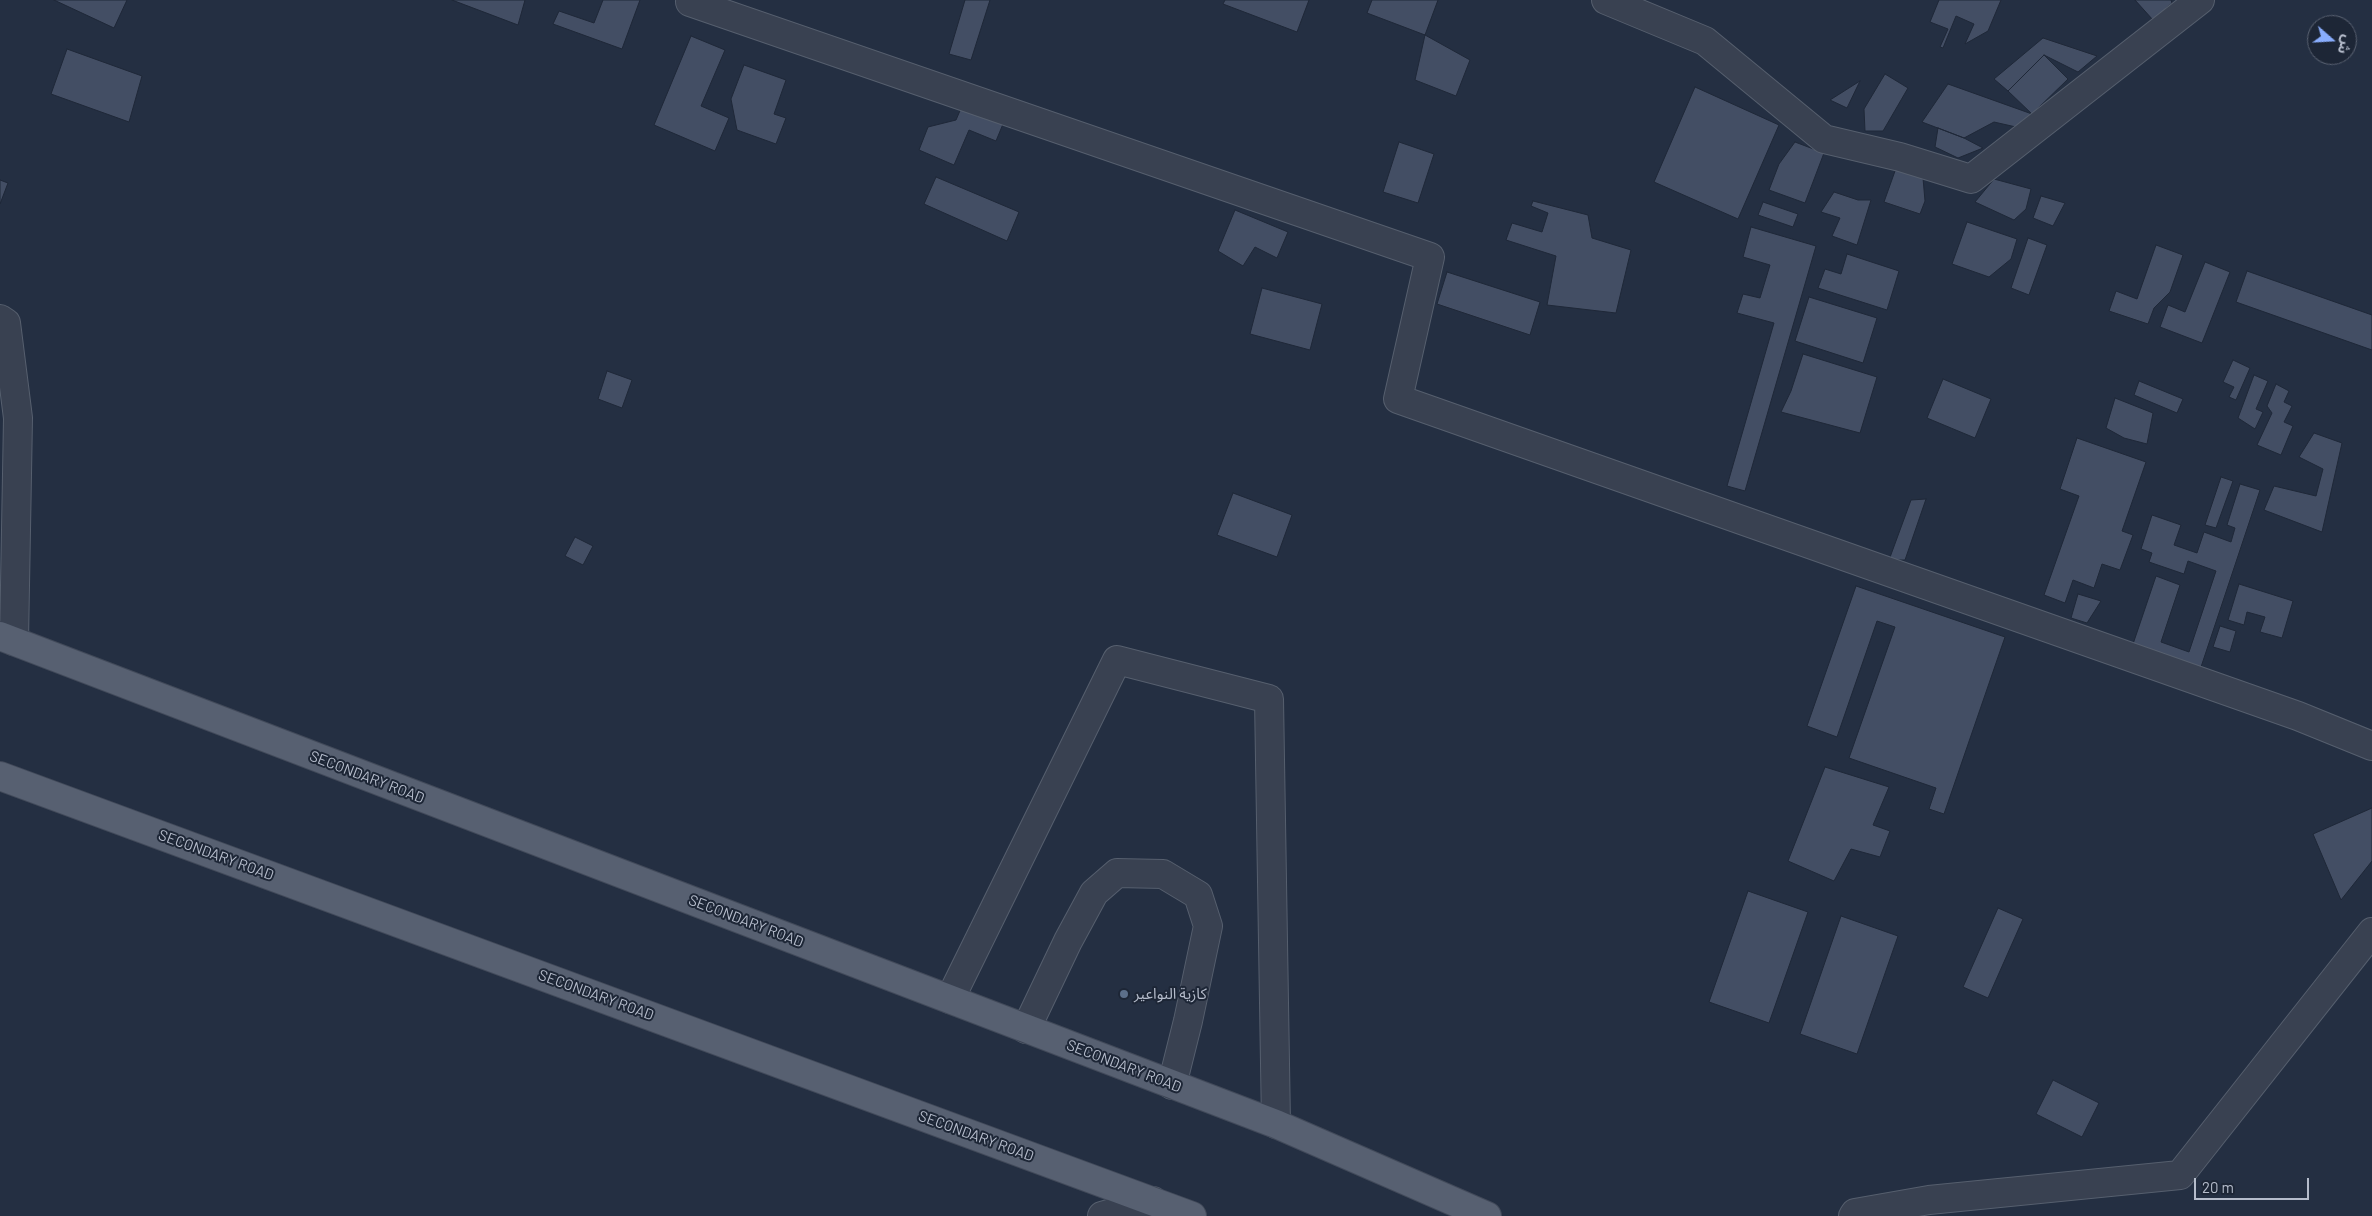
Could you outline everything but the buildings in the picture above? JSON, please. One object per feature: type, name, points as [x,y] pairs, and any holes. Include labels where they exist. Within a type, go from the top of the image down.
[{"type":"main road","name":"SECONDARY ROAD","points":[[7,638],[1276,1124],[1488,1216]]},
{"type":"main road","name":"SECONDARY ROAD","points":[[0,776],[1192,1216]]},
{"type":"street","points":[[1606,0],[1705,41],[1824,139],[1900,157],[1972,179],[2200,0]]},
{"type":"street","points":[[690,2],[1430,257],[1398,399],[2288,712],[2372,746]]},
{"type":"street","points":[[0,319],[6,323],[18,418],[7,638]]},
{"type":"street","points":[[950,999],[1117,660],[1270,699],[1276,1124]]},
{"type":"street","points":[[1026,1029],[1094,893],[1117,873],[1163,874],[1198,895],[1208,926],[1172,1085]]},
{"type":"street","points":[[1853,1216],[1855,1213],[1929,1200],[2180,1174],[2372,932]]},
{"type":"street","points":[[1102,1216],[1153,1201]]},
{"type":"place","name":"كازية النواعير","points":[[1124,994]]}]
